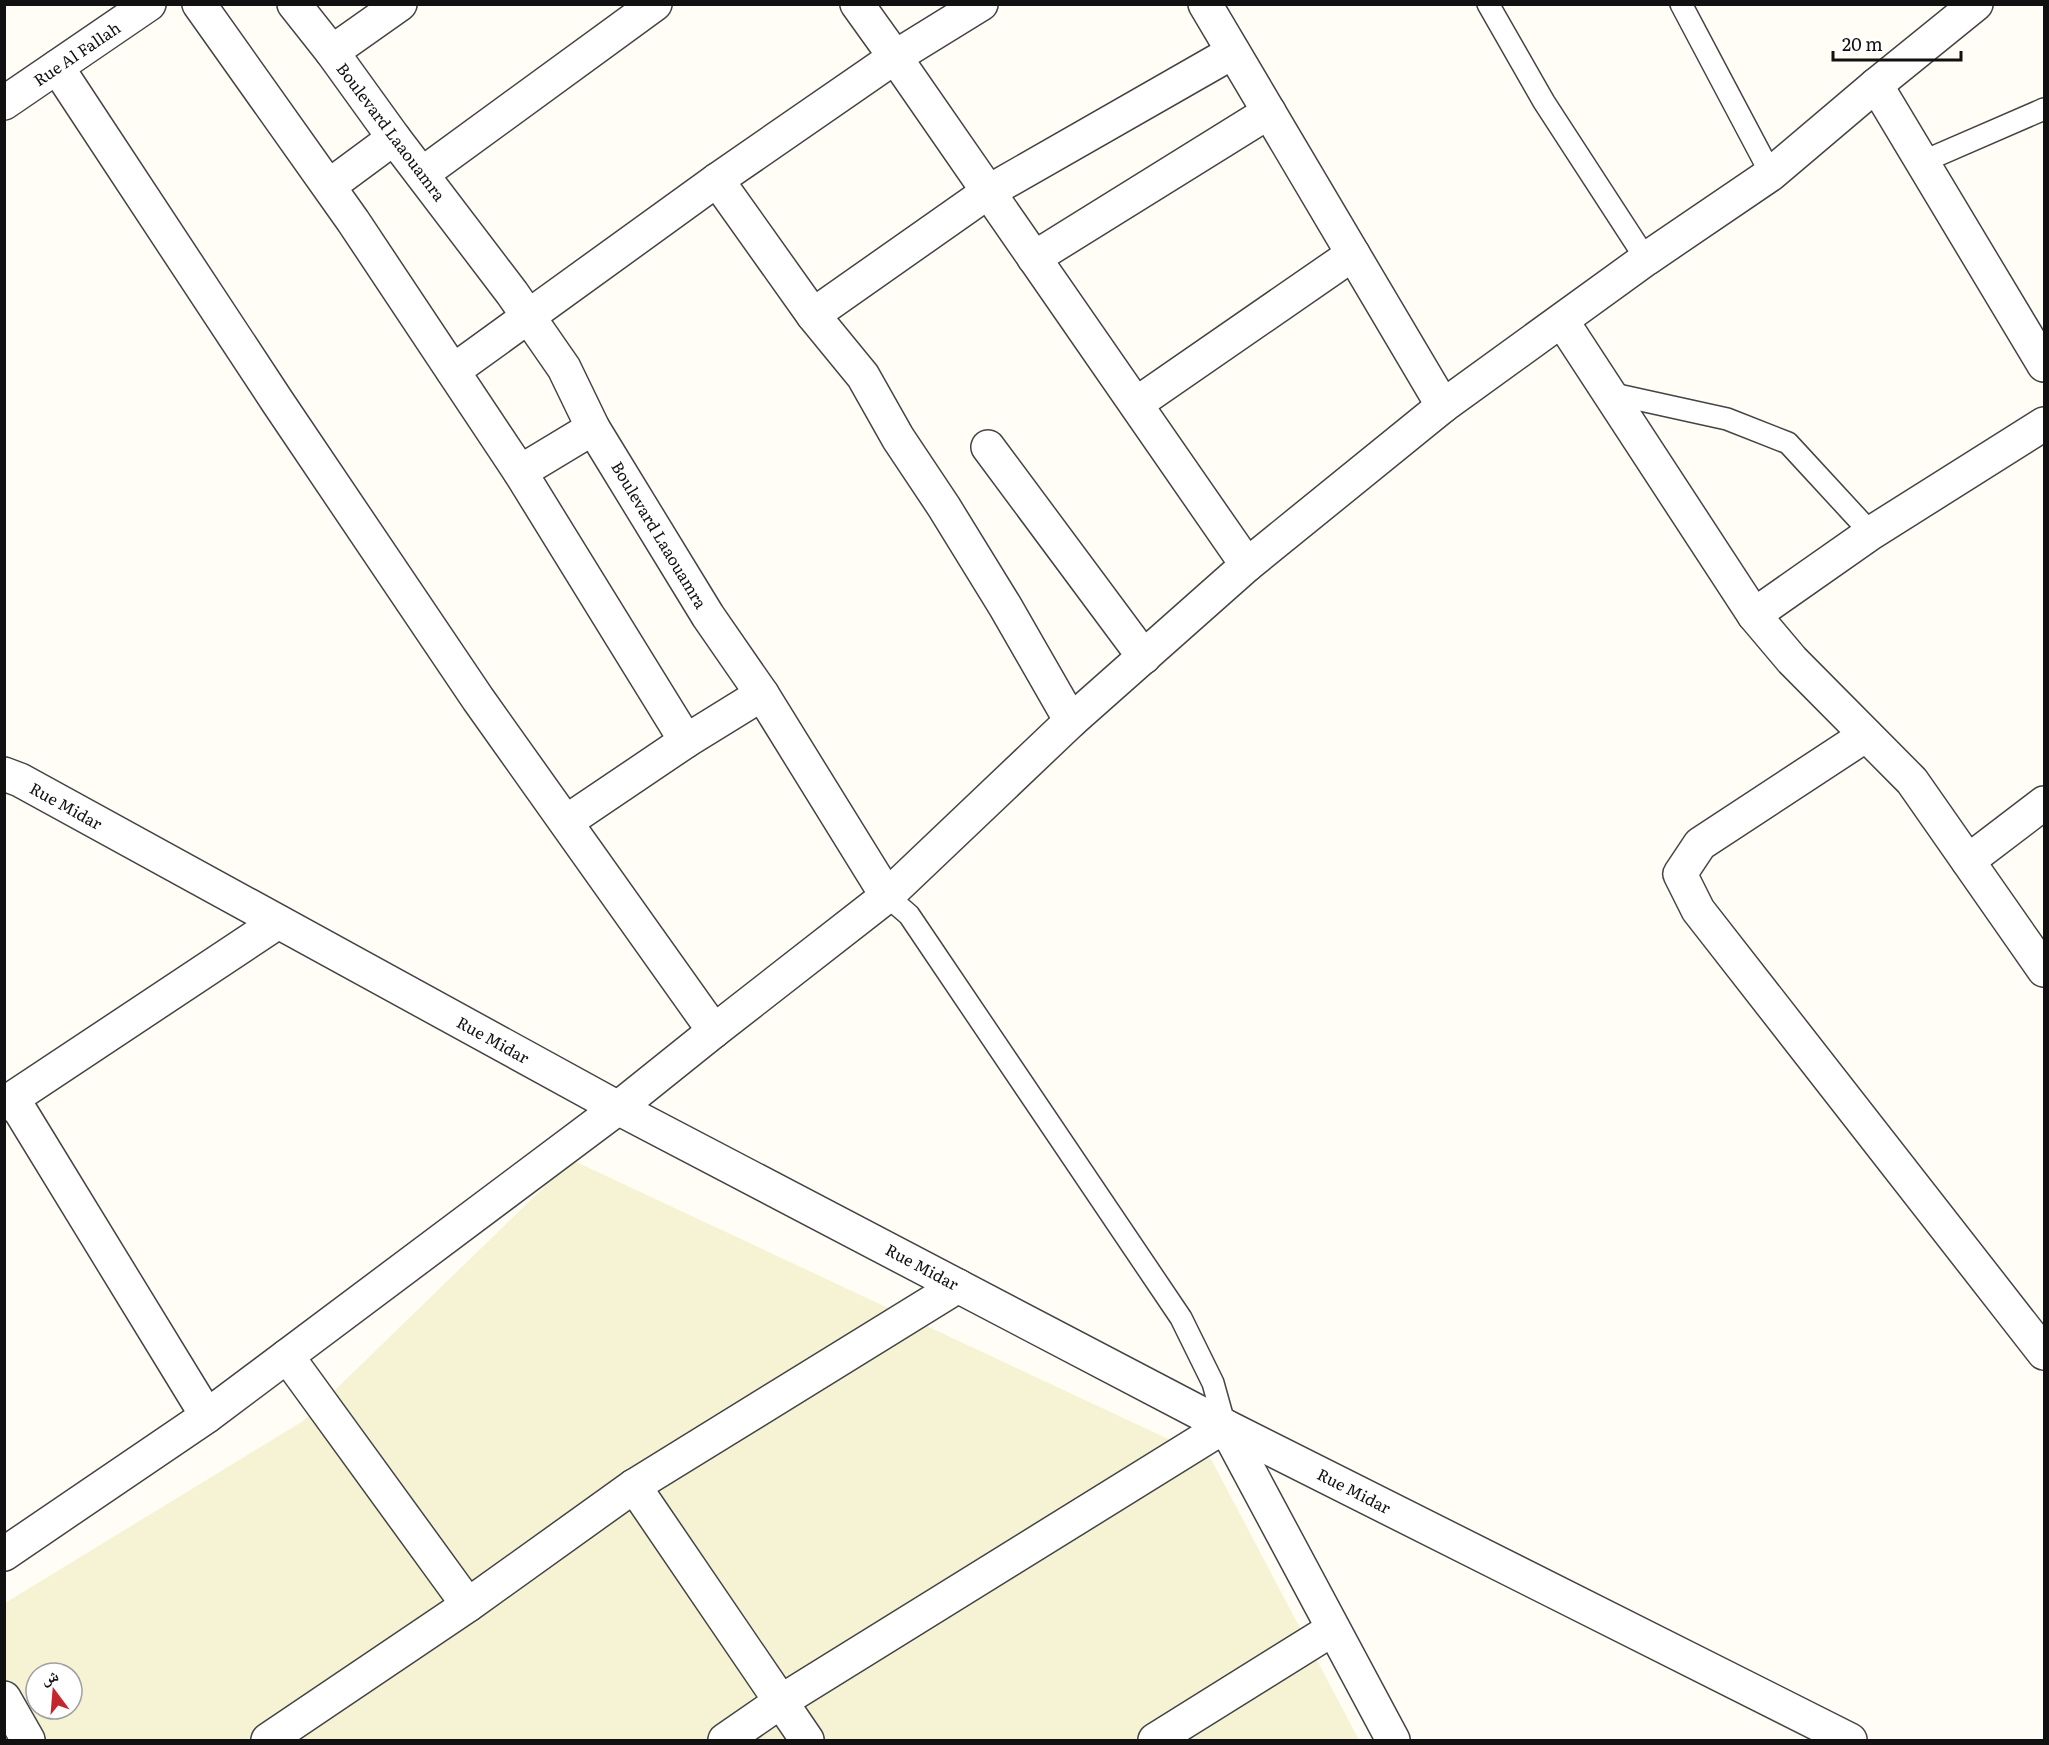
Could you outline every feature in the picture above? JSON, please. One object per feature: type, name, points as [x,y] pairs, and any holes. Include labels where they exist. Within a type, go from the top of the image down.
[{"type":"street","name":"Rue Al Fallah","points":[[4,103],[149,4]]},
{"type":"street","points":[[199,4],[329,186],[520,472],[686,741]]},
{"type":"street","name":"Boulevard Laaouamra","points":[[294,4],[529,317],[564,368],[593,428],[708,616],[762,694],[887,896]]},
{"type":"street","points":[[332,52],[400,4]]},
{"type":"street","points":[[422,174],[655,4]]},
{"type":"street","points":[[857,4],[1247,565]]},
{"type":"street","points":[[453,371],[717,180],[895,57],[981,4]]},
{"type":"street","points":[[1205,4],[1443,406]]},
{"type":"street","points":[[4,1554],[207,1416],[618,1108],[887,896],[1071,721],[1247,565],[1443,406],[1646,259],[1771,174],[1976,4]]},
{"type":"street","points":[[813,315],[988,192],[1233,52]]},
{"type":"street","points":[[57,67],[270,392],[478,699],[714,1031]]},
{"type":"street","points":[[1876,85],[2044,365]]},
{"type":"street","points":[[1034,258],[1269,112]]},
{"type":"street","points":[[329,186],[394,138]]},
{"type":"street","points":[[717,180],[813,315],[862,376],[898,438],[1005,606],[1071,721]]},
{"type":"street","points":[[1136,404],[1353,254]]},
{"type":"street","points":[[1562,321],[1754,615],[1792,660],[1912,781],[2044,970]]},
{"type":"street","points":[[1754,615],[1870,533],[2044,424]]},
{"type":"street","points":[[520,472],[593,428]]},
{"type":"street","points":[[988,447],[1144,657]]},
{"type":"street","points":[[566,822],[686,741],[762,694]]},
{"type":"street","points":[[1866,735],[1700,844],[1680,874],[1698,910],[2044,1353]]},
{"type":"street","name":"Rue Midar","points":[[4,774],[20,780],[618,1108],[1225,1426],[1850,1740]]},
{"type":"street","points":[[1968,861],[2044,803]]},
{"type":"street","points":[[207,1416],[9,1102],[278,922]]},
{"type":"street","points":[[268,1740],[468,1605],[634,1486],[958,1286]]},
{"type":"street","points":[[287,1356],[468,1605]]},
{"type":"street","points":[[725,1740],[780,1702],[1225,1426],[1393,1740]]},
{"type":"street","points":[[634,1486],[807,1740]]},
{"type":"street","points":[[1155,1740],[1333,1629]]},
{"type":"street","points":[[4,1698],[28,1740]]},
{"type":"lane","points":[[1488,4],[1544,102],[1646,259]]},
{"type":"lane","points":[[1681,4],[1771,174]]},
{"type":"lane","points":[[1922,162],[2044,109]]},
{"type":"lane","points":[[1609,393],[1727,419],[1788,443],[1870,533]]},
{"type":"lane","points":[[887,896],[909,915],[1181,1318],[1213,1383],[1225,1426]]},
{"type":"shaded area","points":[[572,1160],[1211,1459],[1359,1740],[5,1740],[5,1603],[303,1421]]}]
